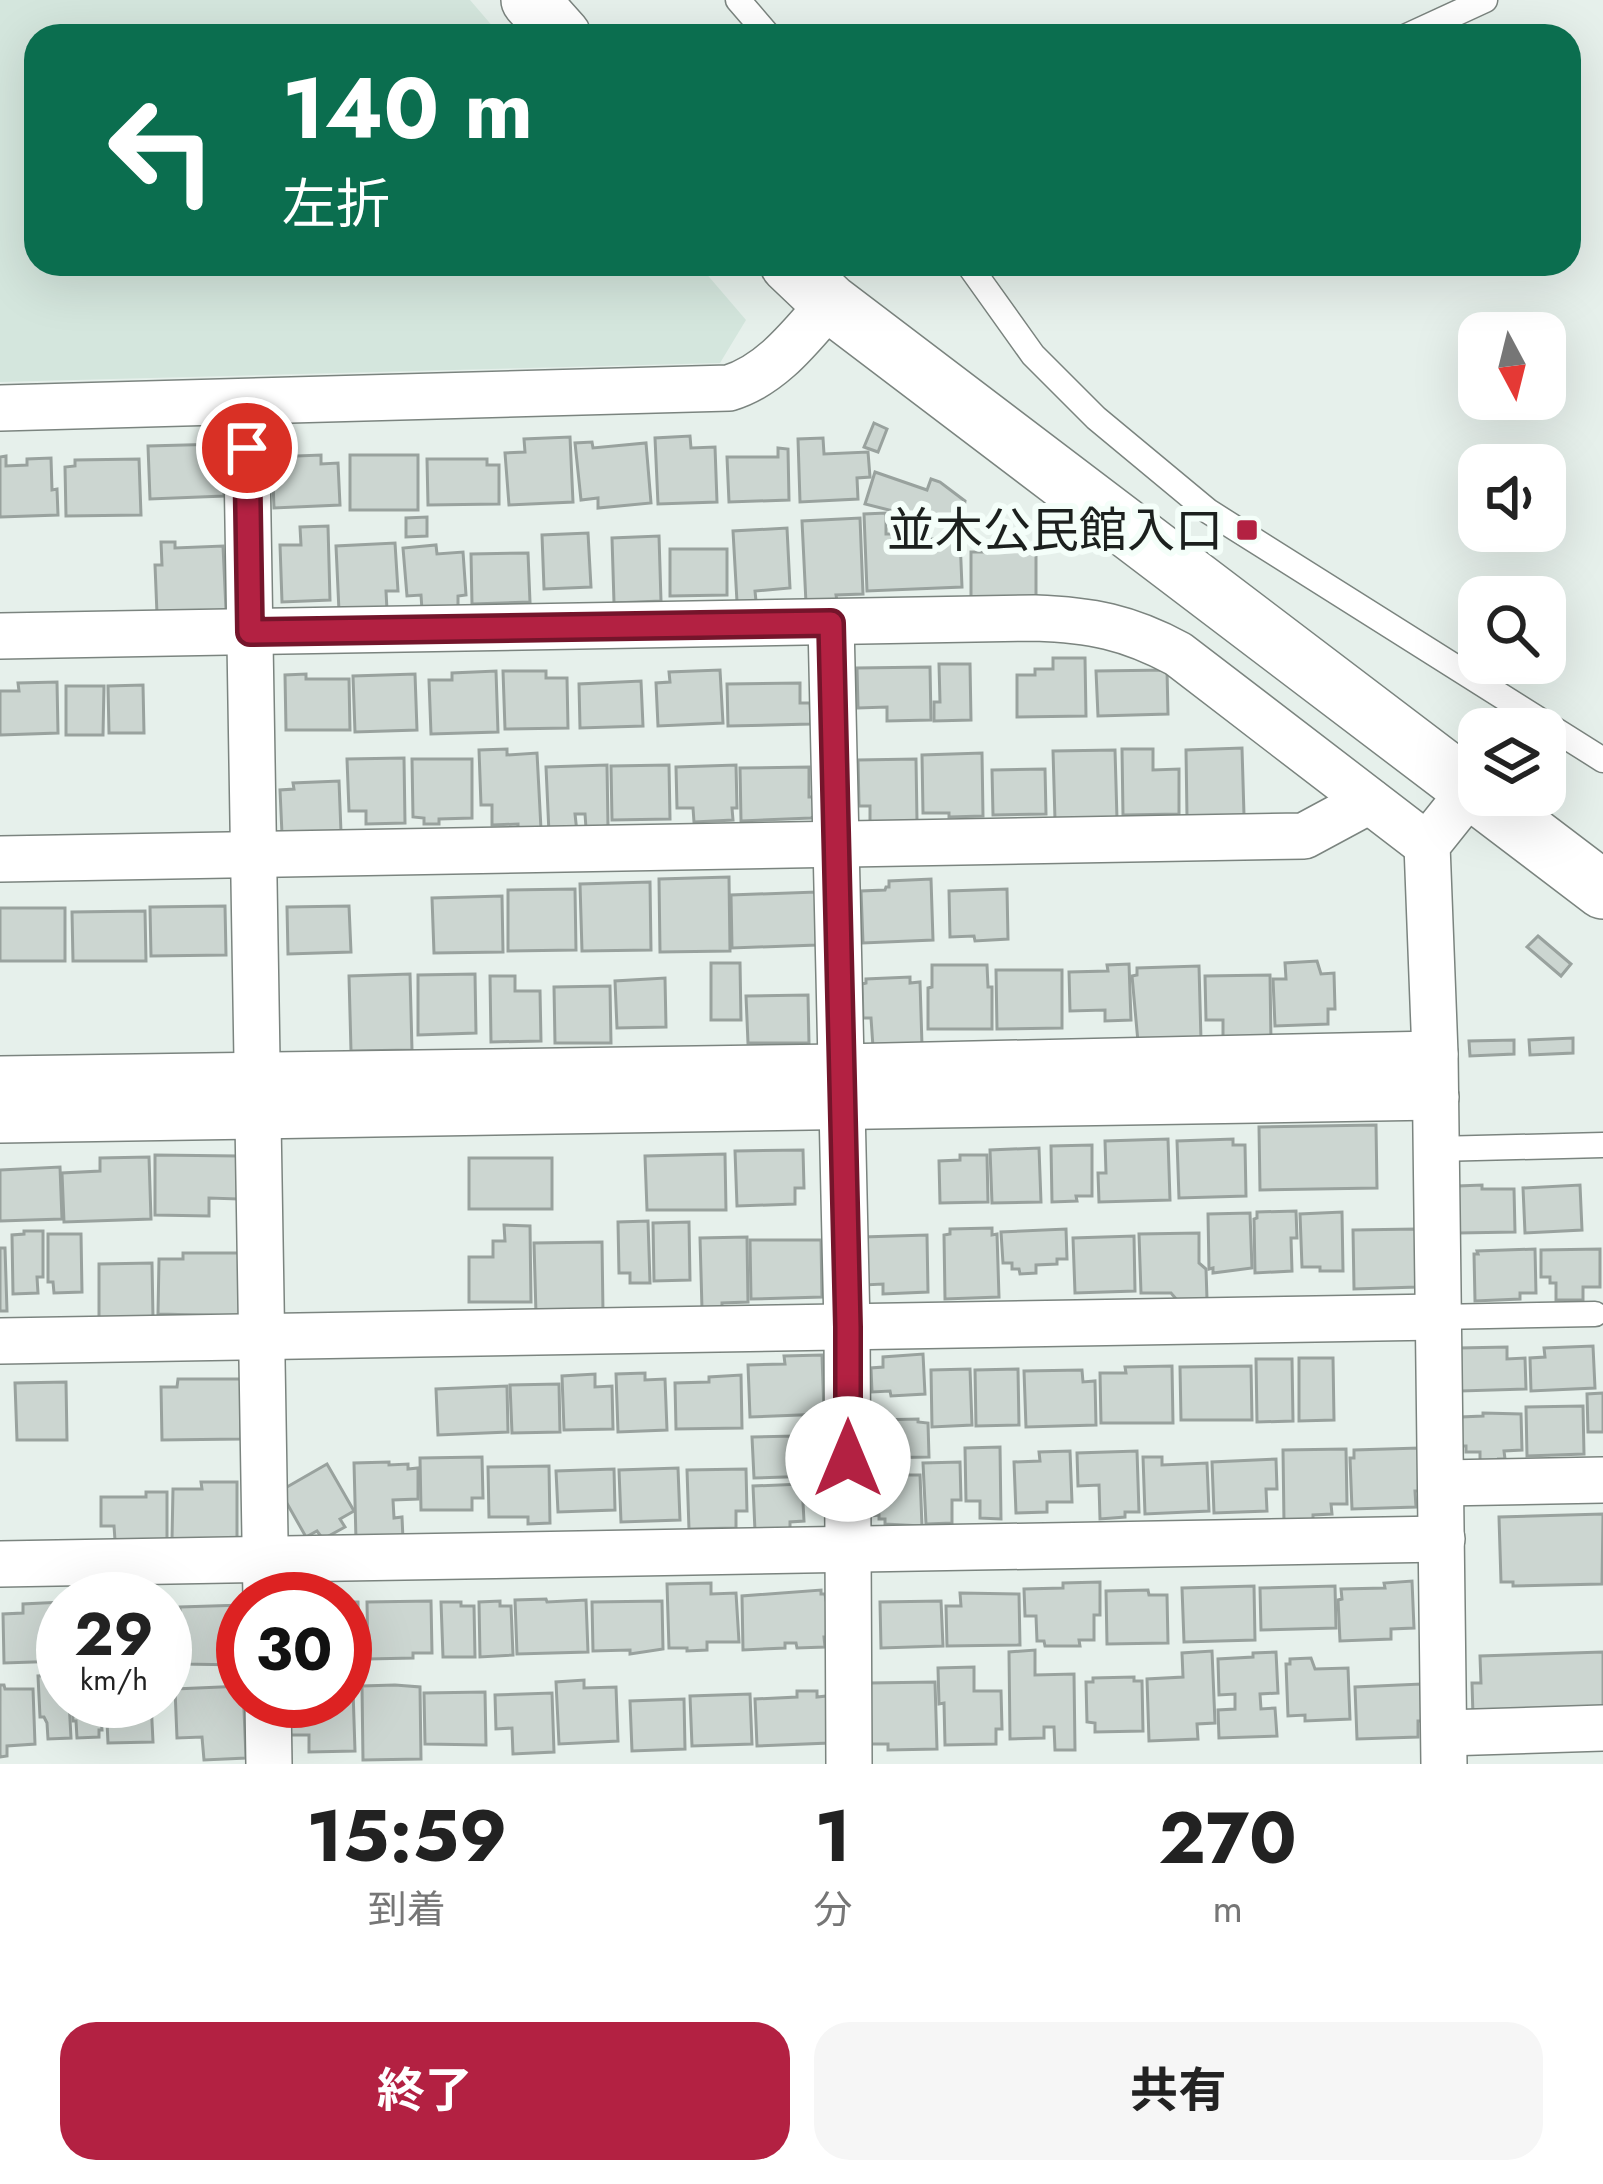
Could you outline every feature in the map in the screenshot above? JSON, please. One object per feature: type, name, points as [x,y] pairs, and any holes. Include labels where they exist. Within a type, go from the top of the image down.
[{"type":"street","points":[[530,0],[551,24]]},
{"type":"street","points":[[802,276],[830,303],[1458,779]]},
{"type":"street","points":[[0,408],[729,388],[751,382],[830,303]]},
{"type":"street","points":[[246,402],[266,1572]]},
{"type":"street","points":[[0,636],[1081,620],[1118,627],[1178,655],[1426,845]]},
{"type":"street","points":[[831,623],[848,1327],[849,1764]]},
{"type":"street","points":[[0,859],[1304,836],[1369,802]]},
{"type":"street","points":[[1458,807],[1426,845],[1442,1483],[1438,1756],[1603,1728]]},
{"type":"street","points":[[1506,816],[1603,890]]},
{"type":"street","points":[[0,1079],[259,1095],[1435,1075]]},
{"type":"street","points":[[0,1120],[259,1095]]},
{"type":"street","points":[[0,1341],[1438,1317]]},
{"type":"street","points":[[1442,1483],[1603,1480]]},
{"type":"street","points":[[372,1573],[848,1547],[1442,1539]]},
{"type":"street","points":[[0,1564],[216,1576]]},
{"type":"street","points":[[268,1728],[269,1764]]},
{"type":"lane","points":[[738,0],[759,24]]},
{"type":"lane","points":[[1434,24],[1485,0]]},
{"type":"lane","points":[[977,276],[1033,355],[1096,418],[1208,511],[1603,760]]},
{"type":"lane","points":[[1436,1149],[1603,1145]]},
{"type":"lane","points":[[1438,1317],[1595,1314]]},
{"type":"shaded area","points":[[0,0],[470,0],[491,24],[24,24],[24,276],[708,276],[746,320],[720,363],[0,382]]},
{"type":"building","points":[[874,423],[887,429],[878,452],[864,447]]},
{"type":"building","points":[[690,436],[691,448],[715,447],[717,502],[658,504],[655,438]]},
{"type":"building","points":[[570,437],[573,502],[509,505],[505,453],[525,452],[524,439]]},
{"type":"building","points":[[823,438],[824,454],[868,452],[870,477],[857,478],[858,499],[800,502],[798,439]]},
{"type":"building","points":[[592,442],[593,448],[646,443],[651,503],[598,508],[598,498],[581,500],[575,443]]},
{"type":"building","points":[[222,444],[224,496],[150,499],[148,446]]},
{"type":"building","points":[[778,448],[788,449],[789,500],[729,502],[727,457],[778,457]]},
{"type":"building","points":[[321,455],[321,464],[338,463],[340,505],[274,508],[272,457]]},
{"type":"building","points":[[350,455],[418,455],[418,510],[350,510]]},
{"type":"building","points":[[6,456],[6,466],[51,458],[58,515],[0,517],[0,457]]},
{"type":"building","points":[[139,459],[141,515],[66,516],[65,467],[75,466],[75,460]]},
{"type":"building","points":[[427,459],[487,459],[487,465],[499,465],[499,504],[428,505]]},
{"type":"building","points":[[875,472],[927,490],[931,479],[940,482],[965,501],[961,528],[865,504]]},
{"type":"building","points":[[886,513],[886,534],[905,534],[905,540],[960,538],[962,587],[867,591],[864,514]]},
{"type":"building","points":[[427,517],[427,536],[406,537],[406,518]]},
{"type":"building","points":[[860,518],[863,594],[806,603],[802,521]]},
{"type":"building","points":[[328,526],[330,600],[282,602],[280,545],[301,545],[300,527]]},
{"type":"building","points":[[787,528],[790,588],[755,591],[756,601],[737,602],[733,531]]},
{"type":"building","points":[[588,533],[591,587],[544,589],[542,535]]},
{"type":"building","points":[[659,536],[661,601],[614,603],[612,538]]},
{"type":"building","points":[[161,542],[175,542],[175,548],[223,546],[226,610],[157,614],[155,565],[162,565]]},
{"type":"building","points":[[395,543],[398,591],[386,591],[387,610],[339,611],[336,546]]},
{"type":"building","points":[[436,545],[437,554],[463,552],[466,595],[458,596],[458,607],[422,610],[421,595],[407,596],[403,548]]},
{"type":"building","points":[[670,549],[727,549],[727,595],[670,596]]},
{"type":"building","points":[[971,552],[1036,552],[1036,598],[971,597]]},
{"type":"building","points":[[528,553],[530,602],[472,604],[471,554]]},
{"type":"building","points":[[1053,658],[1085,658],[1086,716],[1017,717],[1017,675],[1053,669]]},
{"type":"building","points":[[939,664],[970,664],[971,720],[934,721],[934,702],[940,702]]},
{"type":"building","points":[[930,667],[931,720],[887,721],[887,707],[858,708],[857,668]]},
{"type":"building","points":[[720,670],[723,723],[658,726],[656,683],[670,682],[669,672]]},
{"type":"building","points":[[1167,670],[1168,714],[1098,716],[1096,671]]},
{"type":"building","points":[[496,671],[498,732],[431,734],[429,680],[452,680],[452,673]]},
{"type":"building","points":[[503,671],[546,671],[546,678],[567,678],[568,728],[505,729]]},
{"type":"building","points":[[306,674],[306,679],[349,679],[350,730],[286,730],[285,675]]},
{"type":"building","points":[[415,674],[417,730],[355,732],[353,676]]},
{"type":"building","points":[[641,681],[643,726],[580,728],[579,684]]},
{"type":"building","points":[[57,682],[58,733],[0,735],[0,691],[19,691],[18,683]]},
{"type":"building","points":[[800,683],[800,703],[810,703],[811,724],[728,726],[727,684]]},
{"type":"building","points":[[143,685],[144,733],[109,733],[108,686]]},
{"type":"building","points":[[66,686],[104,686],[103,735],[66,735]]},
{"type":"building","points":[[1242,748],[1244,815],[1187,817],[1186,750]]},
{"type":"building","points":[[507,749],[507,755],[537,753],[541,829],[492,825],[492,805],[481,805],[479,750]]},
{"type":"building","points":[[1122,749],[1153,749],[1153,770],[1179,769],[1179,814],[1123,815]]},
{"type":"building","points":[[1115,750],[1117,819],[1055,820],[1053,751]]},
{"type":"building","points":[[982,753],[983,816],[923,813],[922,755]]},
{"type":"building","points":[[404,758],[405,823],[366,824],[366,811],[349,811],[347,759]]},
{"type":"building","points":[[412,759],[472,759],[472,818],[424,824],[424,818],[413,817]]},
{"type":"building","points":[[916,759],[917,821],[870,822],[870,806],[859,806],[858,760]]},
{"type":"building","points":[[607,765],[608,826],[586,828],[585,814],[575,814],[577,832],[549,833],[546,767]]},
{"type":"building","points":[[669,765],[670,819],[612,820],[611,766]]},
{"type":"building","points":[[736,765],[733,820],[694,822],[693,808],[677,808],[676,767]]},
{"type":"building","points":[[809,767],[809,797],[815,797],[816,815],[741,821],[740,768]]},
{"type":"building","points":[[1045,769],[1046,814],[993,815],[992,770]]},
{"type":"building","points":[[339,781],[341,832],[282,834],[280,790],[294,789],[293,783]]},
{"type":"building","points":[[729,877],[730,951],[660,952],[659,879]]},
{"type":"building","points":[[931,879],[933,940],[863,943],[861,891],[885,890],[889,881]]},
{"type":"building","points":[[650,882],[651,950],[582,951],[580,884]]},
{"type":"building","points":[[575,889],[576,950],[508,951],[508,890]]},
{"type":"building","points":[[1007,889],[1008,939],[950,937],[949,891]]},
{"type":"building","points":[[816,892],[817,945],[732,948],[731,895]]},
{"type":"building","points":[[502,896],[503,952],[434,953],[432,898]]},
{"type":"building","points":[[225,906],[226,955],[151,956],[150,907]]},
{"type":"building","points":[[349,906],[351,952],[288,954],[287,907]]},
{"type":"building","points":[[0,908],[65,908],[65,961],[0,961]]},
{"type":"building","points":[[145,911],[146,961],[73,961],[72,912]]},
{"type":"building","points":[[1538,936],[1571,964],[1561,976],[1527,947]]},
{"type":"building","points":[[1317,961],[1321,974],[1334,973],[1335,1009],[1328,1009],[1328,1024],[1275,1026],[1273,979],[1286,979],[1285,963]]},
{"type":"building","points":[[711,963],[740,963],[741,1020],[711,1020]]},
{"type":"building","points":[[1129,964],[1131,1020],[1105,1021],[1105,1010],[1070,1011],[1069,972],[1108,971],[1107,965]]},
{"type":"building","points":[[932,965],[987,965],[992,1029],[928,1029]]},
{"type":"building","points":[[1199,966],[1201,1040],[1138,1042],[1132,976],[1137,975],[1137,968]]},
{"type":"building","points":[[996,970],[1062,970],[1062,1028],[997,1029]]},
{"type":"building","points":[[410,974],[412,1050],[351,1051],[349,976]]},
{"type":"building","points":[[475,974],[476,1033],[418,1035],[418,975]]},
{"type":"building","points":[[1270,975],[1271,1042],[1223,1043],[1223,1020],[1206,1020],[1205,976]]},
{"type":"building","points":[[490,976],[515,976],[515,991],[540,991],[541,1041],[491,1042]]},
{"type":"building","points":[[910,977],[910,983],[920,982],[922,1045],[873,1047],[871,1018],[863,1018],[862,984],[866,979]]},
{"type":"building","points":[[665,978],[666,1027],[617,1028],[615,981]]},
{"type":"building","points":[[610,986],[611,1043],[555,1043],[554,987]]},
{"type":"building","points":[[808,995],[809,1043],[748,1043],[746,996]]},
{"type":"building","points":[[1573,1038],[1573,1053],[1530,1055],[1529,1040]]},
{"type":"building","points":[[1514,1040],[1514,1054],[1470,1056],[1469,1041]]},
{"type":"building","points":[[1376,1125],[1377,1188],[1260,1190],[1259,1127]]},
{"type":"building","points":[[1168,1139],[1170,1200],[1099,1202],[1098,1173],[1106,1173],[1105,1141]]},
{"type":"building","points":[[1233,1139],[1233,1145],[1245,1145],[1246,1196],[1179,1198],[1177,1141]]},
{"type":"building","points":[[1092,1145],[1092,1196],[1052,1202],[1051,1146]]},
{"type":"building","points":[[1039,1148],[1041,1202],[992,1203],[990,1150]]},
{"type":"building","points":[[803,1150],[804,1188],[795,1188],[795,1204],[737,1206],[735,1151]]},
{"type":"building","points":[[725,1154],[726,1210],[647,1210],[645,1156]]},
{"type":"building","points":[[155,1155],[238,1156],[238,1199],[209,1198],[209,1216],[155,1215]]},
{"type":"building","points":[[960,1155],[987,1155],[988,1202],[940,1203],[939,1161],[960,1160]]},
{"type":"building","points":[[149,1157],[151,1219],[64,1222],[62,1173],[100,1171],[100,1158]]},
{"type":"building","points":[[469,1158],[552,1158],[552,1209],[469,1209]]},
{"type":"building","points":[[60,1167],[62,1219],[0,1221],[0,1170]]},
{"type":"building","points":[[1482,1185],[1482,1189],[1514,1189],[1515,1232],[1459,1233],[1458,1186]]},
{"type":"building","points":[[1580,1185],[1582,1230],[1525,1233],[1523,1188]]},
{"type":"building","points":[[1296,1211],[1292,1271],[1255,1273],[1257,1212]]},
{"type":"building","points":[[1342,1212],[1343,1271],[1302,1267],[1300,1214]]},
{"type":"building","points":[[1250,1213],[1252,1268],[1213,1273],[1209,1269],[1208,1214]]},
{"type":"building","points":[[648,1221],[650,1283],[630,1283],[630,1273],[619,1273],[618,1222]]},
{"type":"building","points":[[689,1222],[690,1280],[654,1281],[653,1223]]},
{"type":"building","points":[[504,1225],[530,1226],[531,1302],[469,1302],[469,1257],[493,1257],[493,1241],[505,1241]]},
{"type":"building","points":[[992,1228],[992,1235],[997,1234],[999,1297],[945,1299],[944,1235],[950,1229]]},
{"type":"building","points":[[1066,1229],[1067,1259],[1036,1265],[1036,1273],[1020,1274],[1012,1263],[1003,1263],[1001,1232]]},
{"type":"building","points":[[1416,1229],[1417,1287],[1354,1289],[1353,1230]]},
{"type":"building","points":[[43,1231],[43,1277],[37,1277],[38,1293],[13,1294],[12,1235]]},
{"type":"building","points":[[1199,1233],[1199,1263],[1206,1269],[1207,1299],[1177,1300],[1171,1293],[1141,1293],[1139,1234]]},
{"type":"building","points":[[48,1234],[81,1234],[82,1292],[54,1293],[53,1282],[48,1282]]},
{"type":"building","points":[[927,1235],[928,1292],[883,1294],[883,1284],[864,1285],[863,1237]]},
{"type":"building","points":[[1134,1236],[1135,1291],[1075,1293],[1073,1238]]},
{"type":"building","points":[[747,1237],[748,1302],[702,1309],[700,1238]]},
{"type":"building","points":[[750,1240],[821,1240],[822,1297],[751,1299]]},
{"type":"building","points":[[602,1242],[603,1313],[536,1314],[534,1243]]},
{"type":"building","points":[[0,1248],[5,1248],[7,1311],[0,1311]]},
{"type":"building","points":[[1535,1249],[1536,1293],[1520,1293],[1520,1299],[1475,1301],[1477,1251]]},
{"type":"building","points":[[1600,1249],[1600,1287],[1583,1287],[1583,1300],[1556,1300],[1556,1283],[1541,1277],[1541,1250]]},
{"type":"building","points":[[183,1253],[240,1253],[240,1316],[158,1314],[159,1259],[183,1259]]},
{"type":"building","points":[[152,1263],[153,1318],[99,1318],[99,1264]]},
{"type":"building","points":[[1593,1346],[1595,1388],[1531,1391],[1530,1358],[1545,1357],[1544,1348]]},
{"type":"building","points":[[1507,1347],[1507,1359],[1525,1358],[1526,1389],[1461,1391],[1459,1348]]},
{"type":"building","points":[[923,1354],[925,1394],[872,1392],[871,1368],[883,1367],[883,1357]]},
{"type":"building","points":[[822,1355],[824,1414],[750,1417],[748,1365],[785,1364],[784,1356]]},
{"type":"building","points":[[1299,1358],[1333,1358],[1334,1420],[1299,1421]]},
{"type":"building","points":[[1256,1359],[1292,1359],[1293,1421],[1257,1422]]},
{"type":"building","points":[[1172,1366],[1173,1423],[1101,1423],[1100,1373]]},
{"type":"building","points":[[1251,1366],[1252,1420],[1181,1420],[1180,1367]]},
{"type":"building","points":[[970,1369],[972,1425],[932,1427],[931,1370]]},
{"type":"building","points":[[1018,1369],[1019,1425],[976,1426],[975,1370]]},
{"type":"building","points":[[1082,1370],[1083,1382],[1095,1381],[1096,1425],[1026,1427],[1024,1371]]},
{"type":"building","points":[[645,1373],[645,1380],[665,1379],[667,1430],[618,1432],[616,1374]]},
{"type":"building","points":[[595,1374],[595,1387],[612,1386],[613,1429],[564,1430],[562,1376]]},
{"type":"building","points":[[741,1375],[742,1428],[676,1429],[675,1383]]},
{"type":"building","points":[[178,1379],[241,1379],[241,1439],[162,1440],[161,1387],[177,1387]]},
{"type":"building","points":[[66,1382],[67,1440],[17,1440],[15,1383]]},
{"type":"building","points":[[559,1384],[560,1432],[512,1433],[510,1385]]},
{"type":"building","points":[[507,1386],[508,1432],[438,1435],[436,1389]]},
{"type":"building","points":[[1603,1393],[1603,1432],[1588,1432],[1587,1394]]},
{"type":"building","points":[[1583,1406],[1584,1454],[1527,1456],[1526,1407]]},
{"type":"building","points":[[1521,1414],[1522,1450],[1504,1451],[1505,1459],[1500,1462],[1480,1462],[1480,1452],[1466,1452],[1466,1446],[1461,1446],[1461,1417]]},
{"type":"building","points":[[918,1419],[928,1423],[929,1457],[868,1458],[868,1423]]},
{"type":"building","points":[[796,1436],[797,1457],[815,1457],[815,1476],[754,1478],[752,1437]]},
{"type":"building","points":[[1000,1447],[1001,1519],[980,1518],[980,1501],[966,1501],[965,1448]]},
{"type":"building","points":[[1419,1448],[1421,1491],[1415,1491],[1416,1507],[1352,1509],[1350,1458],[1354,1450]]},
{"type":"building","points":[[1346,1449],[1347,1504],[1331,1504],[1332,1514],[1313,1515],[1313,1523],[1284,1523],[1283,1450]]},
{"type":"building","points":[[1070,1451],[1072,1502],[1047,1502],[1047,1512],[1016,1513],[1014,1462],[1040,1461],[1039,1452]]},
{"type":"building","points":[[1137,1451],[1139,1512],[1100,1519],[1099,1485],[1078,1486],[1077,1453]]},
{"type":"building","points":[[482,1457],[483,1498],[472,1498],[472,1510],[421,1510],[420,1458]]},
{"type":"building","points":[[1143,1457],[1162,1457],[1162,1465],[1207,1463],[1209,1511],[1145,1514]]},
{"type":"building","points":[[1276,1459],[1277,1489],[1266,1489],[1267,1511],[1214,1513],[1212,1462]]},
{"type":"building","points":[[389,1462],[418,1468],[418,1499],[393,1500],[394,1518],[402,1517],[403,1539],[356,1540],[354,1463]]},
{"type":"building","points":[[960,1462],[961,1500],[952,1500],[952,1523],[926,1524],[923,1463]]},
{"type":"building","points":[[327,1464],[354,1511],[340,1519],[345,1527],[323,1539],[317,1531],[306,1537],[280,1491]]},
{"type":"building","points":[[549,1466],[550,1523],[528,1524],[528,1517],[489,1517],[488,1467]]},
{"type":"building","points":[[678,1468],[680,1520],[621,1522],[619,1470]]},
{"type":"building","points":[[614,1469],[615,1510],[558,1512],[556,1471]]},
{"type":"building","points":[[746,1469],[747,1511],[736,1511],[736,1528],[689,1529],[687,1470]]},
{"type":"building","points":[[896,1475],[920,1475],[922,1526],[885,1524],[879,1515],[870,1516],[869,1490],[879,1490],[878,1480],[897,1479]]},
{"type":"building","points":[[201,1482],[237,1482],[237,1541],[172,1540],[173,1489],[202,1489]]},
{"type":"building","points":[[802,1484],[804,1521],[790,1522],[790,1530],[755,1531],[753,1486]]},
{"type":"building","points":[[146,1492],[167,1492],[167,1540],[115,1540],[114,1526],[101,1526],[101,1497],[146,1497]]},
{"type":"building","points":[[1603,1514],[1602,1584],[1513,1586],[1513,1582],[1501,1582],[1499,1517]]},
{"type":"building","points":[[1412,1581],[1414,1628],[1391,1629],[1391,1639],[1340,1641],[1341,1589],[1385,1588],[1384,1583]]},
{"type":"building","points":[[1100,1582],[1094,1640],[1079,1640],[1080,1646],[1045,1646],[1044,1641],[1037,1641],[1036,1616],[1025,1616],[1024,1589]]},
{"type":"building","points":[[711,1583],[711,1594],[736,1593],[739,1642],[707,1642],[707,1650],[669,1648],[667,1584]]},
{"type":"building","points":[[1254,1586],[1255,1640],[1184,1642],[1182,1588]]},
{"type":"building","points":[[1335,1586],[1336,1628],[1261,1630],[1260,1588]]},
{"type":"building","points":[[821,1590],[830,1600],[831,1637],[824,1637],[825,1647],[797,1648],[796,1643],[785,1643],[785,1648],[743,1650],[742,1596]]},
{"type":"building","points":[[1148,1590],[1149,1595],[1167,1595],[1168,1643],[1107,1644],[1106,1591]]},
{"type":"building","points":[[960,1593],[1019,1594],[1020,1645],[947,1646],[946,1606],[961,1606]]},
{"type":"building","points":[[515,1600],[586,1600],[588,1652],[517,1654]]},
{"type":"building","points":[[431,1601],[432,1653],[372,1659],[372,1602]]},
{"type":"building","points":[[500,1601],[500,1606],[511,1606],[513,1655],[480,1657],[479,1602]]},
{"type":"building","points":[[662,1601],[663,1649],[630,1654],[630,1650],[593,1651],[592,1602]]},
{"type":"building","points":[[941,1601],[943,1646],[881,1648],[880,1602]]},
{"type":"building","points":[[441,1602],[474,1606],[475,1657],[443,1657]]},
{"type":"building","points":[[36,1603],[36,1662],[4,1663],[3,1614],[23,1613],[23,1604]]},
{"type":"building","points":[[216,1606],[216,1665],[192,1664],[192,1607]]},
{"type":"building","points":[[1035,1650],[1035,1675],[1074,1674],[1075,1750],[1055,1750],[1054,1727],[1044,1727],[1044,1738],[1010,1739],[1009,1652]]},
{"type":"building","points":[[1212,1651],[1215,1723],[1197,1724],[1198,1739],[1149,1741],[1147,1679],[1183,1677],[1182,1653]]},
{"type":"building","points":[[1276,1652],[1278,1693],[1260,1694],[1261,1709],[1275,1708],[1277,1736],[1219,1738],[1218,1710],[1235,1709],[1235,1694],[1219,1695],[1218,1659]]},
{"type":"building","points":[[1603,1652],[1603,1713],[1473,1716],[1472,1683],[1481,1683],[1480,1656]]},
{"type":"building","points":[[1311,1658],[1315,1669],[1348,1668],[1350,1719],[1305,1721],[1305,1715],[1288,1716],[1286,1664],[1290,1659]]},
{"type":"building","points":[[974,1667],[974,1691],[1001,1691],[1002,1729],[996,1729],[996,1744],[945,1745],[938,1668]]},
{"type":"building","points":[[1134,1677],[1142,1681],[1143,1731],[1095,1732],[1095,1723],[1087,1722],[1086,1682]]},
{"type":"building","points":[[584,1680],[584,1688],[616,1687],[618,1741],[559,1744],[556,1682]]},
{"type":"building","points":[[935,1682],[937,1749],[888,1750],[888,1744],[871,1744],[870,1683]]},
{"type":"building","points":[[1421,1684],[1418,1737],[1357,1739],[1355,1687]]},
{"type":"building","points":[[0,1685],[33,1689],[35,1744],[7,1746],[7,1756],[0,1757]]},
{"type":"building","points":[[372,1686],[420,1687],[421,1759],[363,1760],[363,1728],[372,1728]]},
{"type":"building","points":[[216,1687],[216,1728],[245,1728],[246,1758],[204,1760],[202,1737],[177,1738],[177,1728],[192,1728],[192,1688]]},
{"type":"building","points":[[797,1691],[827,1696],[829,1743],[757,1746],[755,1699],[797,1697]]},
{"type":"building","points":[[485,1692],[486,1745],[425,1744],[424,1693]]},
{"type":"building","points":[[552,1693],[554,1752],[513,1754],[512,1728],[496,1729],[495,1695]]},
{"type":"building","points":[[750,1694],[752,1744],[692,1746],[690,1696]]},
{"type":"building","points":[[684,1699],[685,1749],[632,1751],[630,1701]]},
{"type":"building","points":[[47,1728],[70,1728],[71,1738],[48,1739]]},
{"type":"building","points":[[76,1728],[102,1728],[99,1737],[77,1738]]},
{"type":"building","points":[[107,1728],[152,1728],[153,1742],[108,1743]]},
{"type":"building","points":[[288,1728],[354,1728],[355,1751],[309,1752],[309,1735],[288,1735]]},
{"type":"place","name":"並木公民館入口","points":[[1247,530]]},
{"type":"route","points":[[247,448],[250,632],[831,623],[848,1459]]}]
